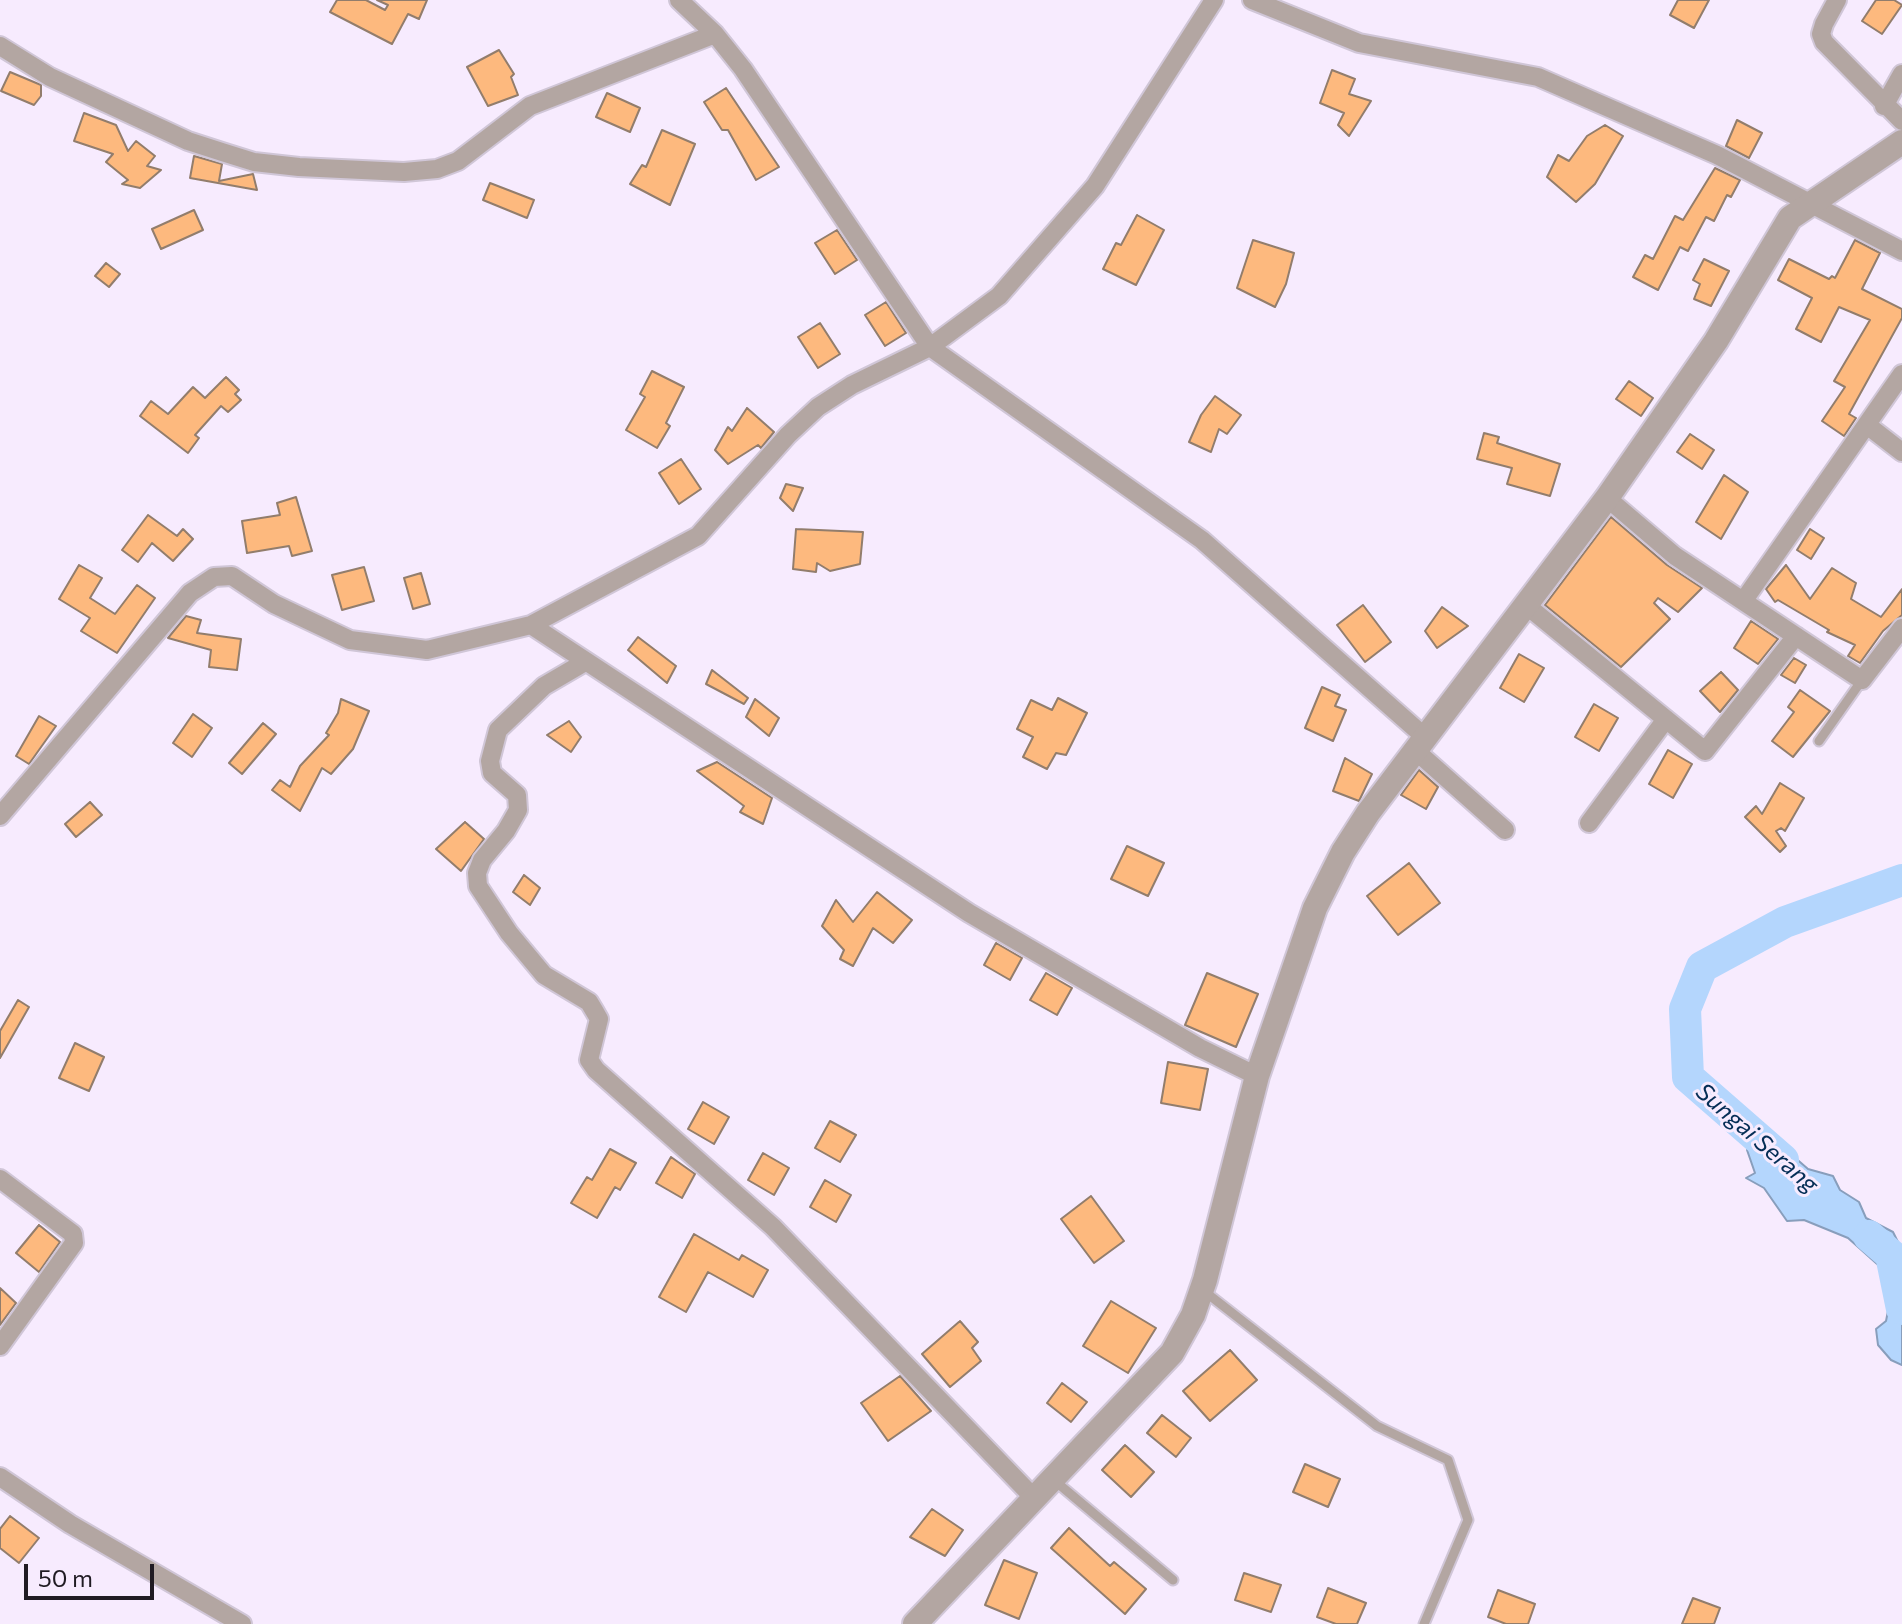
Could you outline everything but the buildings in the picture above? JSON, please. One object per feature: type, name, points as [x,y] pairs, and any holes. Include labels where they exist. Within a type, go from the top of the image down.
[{"type":"street","points":[[679,0],[715,34],[768,105],[930,347],[1202,540],[1421,745],[1505,830]]},
{"type":"street","points":[[0,816],[190,593],[214,577],[232,576],[274,604],[350,640],[427,650],[531,625],[698,536],[788,435],[818,407],[852,385],[930,347],[999,296],[1095,186],[1214,0]]},
{"type":"street","points":[[1252,0],[1359,43],[1538,77],[1717,155],[1811,201],[1902,251]]},
{"type":"street","points":[[1837,0],[1824,24],[1822,38],[1884,106],[1902,121]]},
{"type":"street","points":[[0,46],[50,77],[188,141],[254,162],[404,172],[437,169],[458,161],[530,106],[715,34]]},
{"type":"street","points":[[1884,106],[1902,74]]},
{"type":"street","points":[[915,1624],[1172,1353],[1193,1315],[1202,1289],[1257,1076],[1315,908],[1343,852],[1607,498],[1716,341],[1790,218],[1902,142]]},
{"type":"street","points":[[1744,600],[1902,374]]},
{"type":"street","points":[[1867,425],[1902,452]]},
{"type":"street","points":[[1607,498],[1675,556],[1862,680],[1902,628]]},
{"type":"street","points":[[1526,605],[1705,751],[1796,636]]},
{"type":"street","points":[[531,625],[969,913],[1200,1048],[1257,1076]]},
{"type":"street","points":[[585,662],[544,686],[498,730],[490,761],[492,773],[517,795],[518,810],[506,831],[482,860],[477,873],[478,886],[509,933],[544,975],[589,1002],[599,1019],[589,1060],[596,1070],[773,1227],[1034,1498]]},
{"type":"street","points":[[1589,823],[1666,719]]},
{"type":"street","points":[[0,1179],[73,1234],[74,1243],[0,1346]]},
{"type":"street","points":[[0,1477],[70,1524],[242,1624]]},
{"type":"lane","points":[[1819,741],[1862,680]]},
{"type":"lane","points":[[1202,1289],[1377,1426],[1448,1460],[1468,1520],[1424,1624]]},
{"type":"lane","points":[[1053,1479],[1173,1580]]},
{"type":"water","points":[[1751,1121],[1761,1137],[1763,1123],[1777,1142],[1808,1169],[1833,1176],[1840,1190],[1859,1202],[1866,1218],[1893,1232],[1902,1250],[1902,1263],[1891,1272],[1902,1288],[1902,1365],[1891,1360],[1878,1345],[1876,1329],[1886,1321],[1889,1306],[1886,1272],[1848,1238],[1804,1220],[1787,1221],[1764,1188],[1746,1178],[1755,1173],[1747,1150],[1752,1142]]},
{"type":"waterway","name":"Sungai Serang","points":[[1783,1160],[1688,1077],[1685,1009],[1702,967],[1785,922],[1902,880]]},
{"type":"waterway","name":"Sungai Serang","points":[[1869,1236],[1891,1255],[1902,1309]]}]
